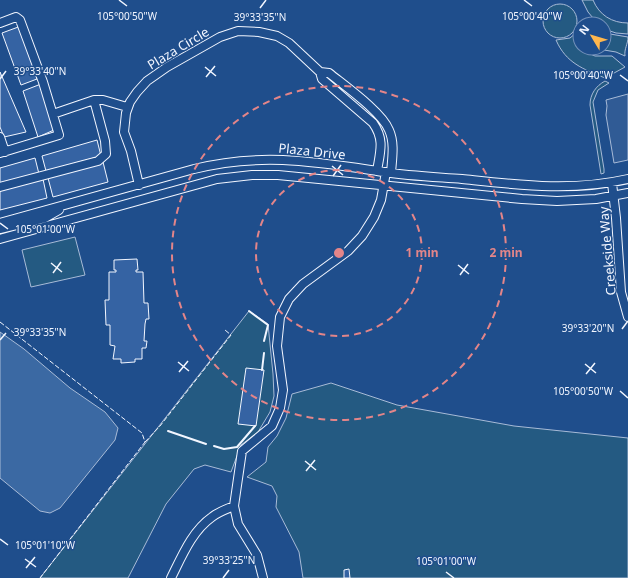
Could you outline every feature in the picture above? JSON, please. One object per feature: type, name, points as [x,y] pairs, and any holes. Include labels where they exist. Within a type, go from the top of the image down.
[{"type":"street","points":[[0,23],[12,17],[16,17],[20,20],[44,82],[59,135],[2,153],[0,137]]},
{"type":"street","name":"Plaza Circle","points":[[139,185],[131,151],[124,132],[128,107],[137,92],[147,81],[167,67],[220,37],[238,31],[259,32],[278,36],[289,43],[320,72],[322,79],[373,123],[380,134],[381,146],[377,171]]},
{"type":"street","name":"Plaza Circle","points":[[234,506],[242,451],[272,426],[280,408],[283,390],[277,346],[280,317],[289,299],[303,284],[348,251],[362,236],[378,208],[388,172],[392,143],[390,130],[383,118],[329,73],[320,72]]},
{"type":"street","points":[[53,114],[94,100],[104,100],[128,107]]},
{"type":"street","points":[[0,187],[98,161],[106,154],[105,141],[94,100]]},
{"type":"street","name":"Plaza Drive","points":[[0,223],[214,164],[251,160],[297,160],[377,171],[542,187],[582,187],[628,179]]},
{"type":"street","name":"Plaza Drive","points":[[0,239],[198,184],[231,177],[278,175],[541,201],[569,201],[628,193]]},
{"type":"street","name":"Creekside Way","points":[[612,183],[621,292],[628,317]]},
{"type":"street","points":[[0,229],[44,218],[70,203]]},
{"type":"street","points":[[171,578],[193,536],[213,516],[234,506],[238,524],[257,555],[263,578]]},
{"type":"shaded area","points":[[582,0],[593,0],[602,14],[605,16],[591,16]]},
{"type":"shaded area","points":[[553,5],[567,5],[576,16],[572,16],[572,33],[567,37],[553,37],[544,28],[544,14]]},
{"type":"shaded area","points":[[612,20],[628,23],[628,34],[612,32]]},
{"type":"shaded area","points":[[612,34],[628,37],[625,56],[612,51]]},
{"type":"shaded area","points":[[572,36],[572,56],[612,56],[625,67],[605,78],[589,72],[570,60],[560,48],[556,40]]},
{"type":"shaded area","points":[[605,81],[609,83],[598,90],[593,102],[604,169],[604,173],[601,174],[590,105],[591,97],[594,91]]},
{"type":"shaded area","points":[[628,94],[628,160],[614,163],[606,115],[606,100]]},
{"type":"shaded area","points":[[75,237],[85,275],[31,287],[22,250]]},
{"type":"shaded area","points":[[249,311],[268,324],[274,396],[270,412],[258,432],[241,445],[231,472],[205,465],[194,469],[166,504],[128,578],[40,578]]},
{"type":"shaded area","points":[[0,332],[24,349],[70,388],[105,412],[118,428],[115,440],[60,508],[50,513],[40,511],[0,478]]},
{"type":"shaded area","points":[[331,383],[397,405],[514,426],[628,438],[628,578],[303,578],[299,552],[276,507],[277,496],[272,486],[247,477],[266,462],[268,447],[277,436],[286,418],[292,394]]},
{"type":"building","points":[[21,26],[37,79],[21,85],[2,33]]},
{"type":"building","points":[[0,72],[26,132],[4,137],[0,127]]},
{"type":"building","points":[[41,84],[54,130],[38,137],[23,91]]},
{"type":"building","points":[[97,140],[101,156],[46,171],[42,156]]},
{"type":"building","points":[[35,158],[39,174],[0,184],[0,168]]},
{"type":"building","points":[[103,162],[108,182],[53,197],[48,178]]},
{"type":"building","points":[[43,179],[47,198],[0,210],[0,191]]},
{"type":"building","points":[[137,259],[138,270],[136,270],[136,272],[143,272],[144,303],[148,303],[149,319],[146,319],[144,341],[147,341],[146,348],[142,348],[142,359],[135,359],[135,362],[121,363],[121,359],[113,359],[115,346],[110,345],[110,325],[106,325],[105,300],[109,300],[109,272],[116,272],[116,270],[114,270],[114,260]]},
{"type":"building","points":[[246,368],[264,370],[256,426],[238,424]]},
{"type":"building","points":[[349,569],[350,578],[344,578],[344,570]]},
{"type":"fence","points":[[0,322],[142,433],[145,442],[40,578]]},
{"type":"fence","points":[[145,442],[160,426],[231,335],[225,330]]},
{"type":"wall","points":[[249,311],[268,325],[264,341]]},
{"type":"wall","points":[[262,370],[264,353]]},
{"type":"wall","points":[[214,446],[224,449],[237,447],[255,426]]},
{"type":"wall","points":[[168,431],[206,444]]}]
